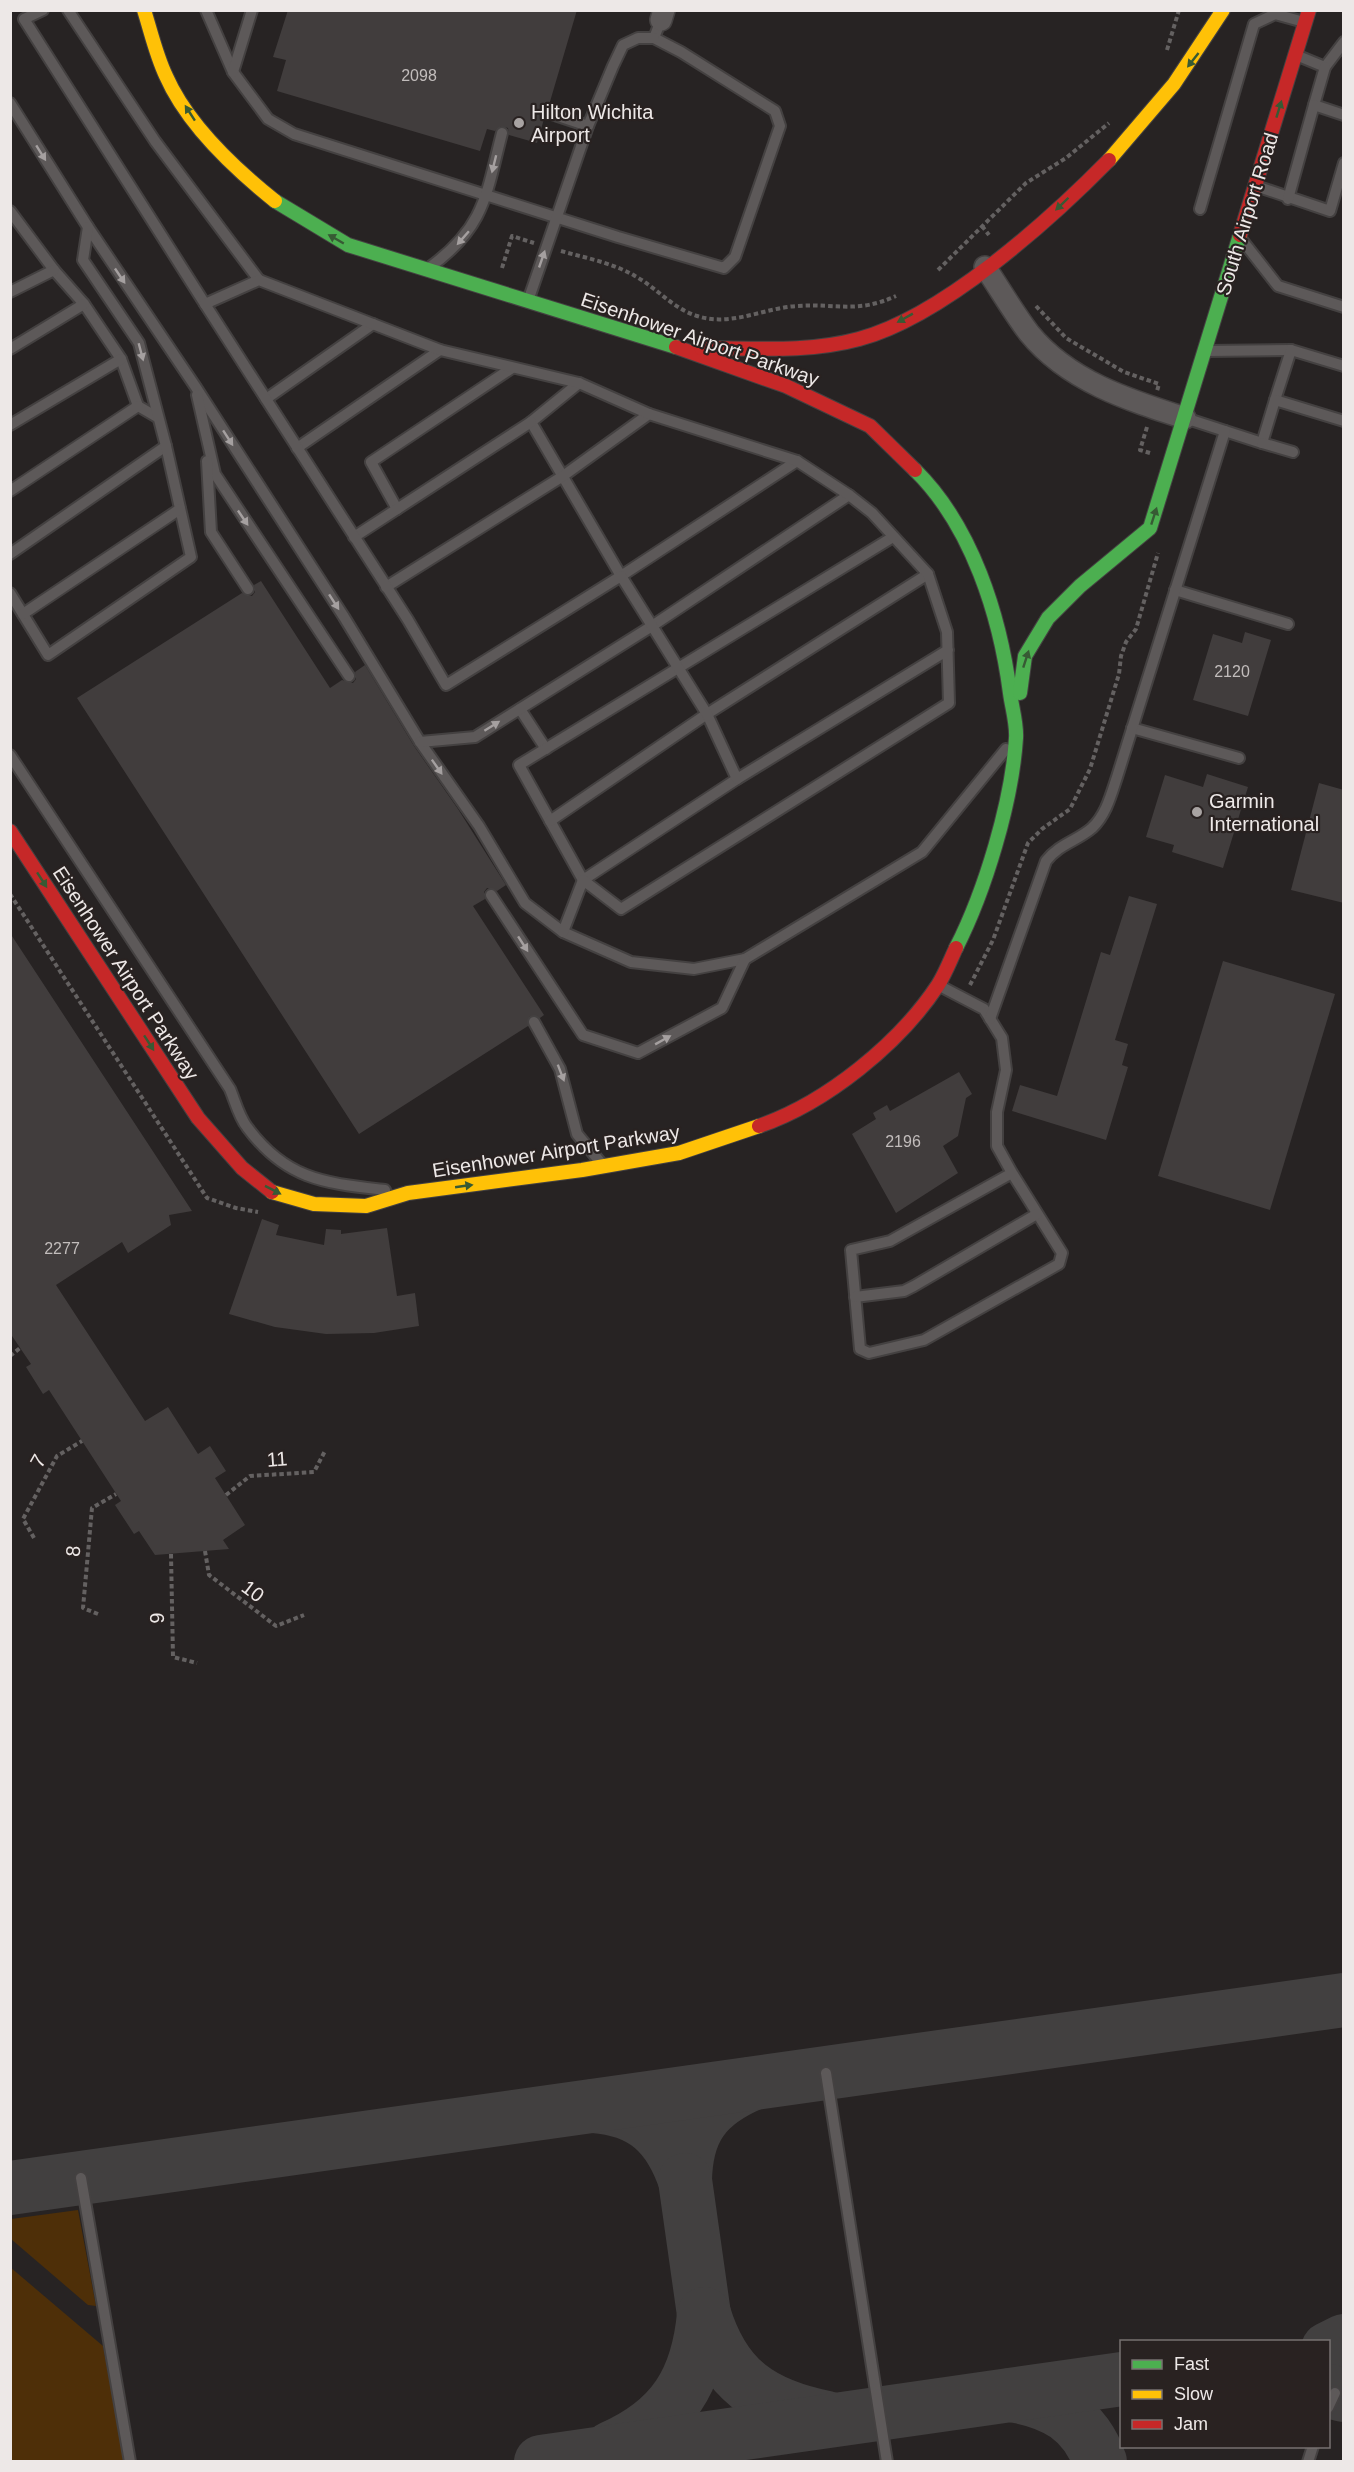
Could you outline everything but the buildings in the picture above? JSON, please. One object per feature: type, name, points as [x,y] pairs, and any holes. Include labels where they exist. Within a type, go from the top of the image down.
[{"type":"main road","name":"Eisenhower Airport Parkway","points":[[10,831],[198,1118],[242,1168],[273,1192],[314,1204],[366,1206],[408,1193],[604,1166],[679,1153],[714,1143],[764,1124],[816,1100],[896,1037],[938,985],[964,933],[997,839],[1016,737],[1007,668],[997,618],[979,570],[952,519],[921,476],[870,426],[786,386],[681,349],[425,271],[348,245],[286,210],[242,174],[202,132],[166,77],[144,10]]},
{"type":"main road","points":[[681,349],[787,349],[824,346],[881,332],[951,293],[1033,233],[1132,139],[1201,50],[1223,10]]},
{"type":"main road","name":"South Airport Road","points":[[1016,737],[1024,658],[1048,618],[1083,584],[1150,528],[1307,17]]},
{"type":"street","points":[[985,267],[1030,334],[1065,365],[1100,389],[1185,418]]},
{"type":"lane","points":[[44,10],[24,19],[446,685],[621,576],[797,461]]},
{"type":"lane","points":[[68,10],[155,141],[259,280],[440,350],[579,383],[649,414],[797,461],[849,495],[893,537],[928,574],[947,632],[949,703],[621,909],[583,880],[519,765],[893,537]]},
{"type":"lane","points":[[206,10],[233,72],[268,119],[294,134],[486,195],[556,216],[724,268],[735,257],[780,126],[775,111],[681,52],[659,23],[638,38],[623,45],[588,126],[556,216],[528,301]]},
{"type":"lane","points":[[233,72],[252,10]]},
{"type":"lane","points":[[1200,209],[1254,24],[1275,15],[1307,17]]},
{"type":"lane","points":[[1288,199],[1324,67],[1344,42]]},
{"type":"lane","points":[[1295,55],[1324,67]]},
{"type":"lane","points":[[10,103],[88,227],[195,386],[344,617],[420,742],[479,826],[525,903],[563,932],[631,962],[694,969],[745,959],[922,852],[1016,737]]},
{"type":"lane","points":[[1314,105],[1344,115]]},
{"type":"lane","points":[[546,112],[588,126]]},
{"type":"lane","points":[[425,271],[466,237],[486,195],[502,133]]},
{"type":"lane","points":[[1255,186],[1288,199],[1330,211],[1344,163]]},
{"type":"lane","points":[[10,211],[54,270],[84,304],[121,359],[138,406],[157,417]]},
{"type":"lane","points":[[10,593],[48,655],[191,557],[166,446],[139,343],[83,260],[88,227]]},
{"type":"lane","points":[[1240,237],[1278,286],[1344,307]]},
{"type":"lane","points":[[10,292],[54,270]]},
{"type":"lane","points":[[205,304],[259,280]]},
{"type":"lane","points":[[10,349],[84,304]]},
{"type":"lane","points":[[266,399],[373,324]]},
{"type":"lane","points":[[297,448],[440,350]]},
{"type":"lane","points":[[1205,351],[1291,350],[1344,366]]},
{"type":"lane","points":[[1262,443],[1291,350]]},
{"type":"lane","points":[[10,425],[121,359]]},
{"type":"lane","points":[[397,509],[371,462],[512,368]]},
{"type":"lane","points":[[354,537],[531,422],[579,383]]},
{"type":"lane","points":[[195,386],[215,474],[348,676]]},
{"type":"lane","points":[[1275,400],[1344,422]]},
{"type":"lane","points":[[10,491],[138,406]]},
{"type":"lane","points":[[386,587],[563,476],[649,414]]},
{"type":"lane","points":[[1185,418],[1293,452]]},
{"type":"lane","points":[[531,422],[621,576],[707,714],[737,779]]},
{"type":"lane","points":[[204,428],[211,532],[248,589]]},
{"type":"lane","points":[[990,1019],[1046,861],[1053,851],[1090,829],[1101,817],[1132,728],[1224,431]]},
{"type":"lane","points":[[10,554],[166,446]]},
{"type":"lane","points":[[420,742],[475,737],[652,626],[849,495]]},
{"type":"lane","points":[[23,614],[180,509]]},
{"type":"lane","points":[[550,821],[707,714],[928,574]]},
{"type":"lane","points":[[1175,590],[1288,624]]},
{"type":"lane","points":[[563,932],[583,880],[737,779],[948,650]]},
{"type":"lane","points":[[520,709],[546,749]]},
{"type":"lane","points":[[1132,728],[1239,758]]},
{"type":"lane","points":[[10,755],[230,1089],[246,1126],[294,1172],[326,1183],[408,1193]]},
{"type":"lane","points":[[491,895],[583,1035],[638,1053],[722,1008],[745,959]]},
{"type":"lane","points":[[938,985],[984,1009],[1002,1038],[1006,1070],[997,1112],[997,1146],[1062,1253],[1059,1264],[924,1340],[869,1353],[863,1352],[860,1349],[851,1250],[890,1241],[1012,1173]]},
{"type":"lane","points":[[534,1022],[560,1069],[578,1134],[585,1146],[604,1166]]},
{"type":"lane","points":[[855,1297],[904,1291],[1037,1214]]},
{"type":"lane","points":[[826,2073],[887,2462]]},
{"type":"lane","points":[[81,2178],[130,2462]]},
{"type":"lane","points":[[1330,2406],[1335,2393]]},
{"type":"path","points":[[1166,57],[1179,10]]},
{"type":"path","points":[[935,272],[1026,183],[1066,158],[1116,117]]},
{"type":"path","points":[[982,226],[1003,254]]},
{"type":"path","points":[[494,291],[512,237],[616,267],[637,276],[675,305],[698,317],[734,319],[797,306],[862,308],[904,292]]},
{"type":"path","points":[[1031,300],[1066,338],[1124,372],[1159,384],[1140,450],[1172,459]]},
{"type":"path","points":[[964,997],[993,940],[1028,843],[1042,828],[1070,809],[1090,769],[1119,674],[1121,656],[1126,642],[1136,629],[1159,550]]},
{"type":"path","points":[[10,894],[207,1198],[236,1208],[266,1213]]},
{"type":"path","points":[[10,1356],[20,1348]]},
{"type":"path","name":"7","points":[[34,1538],[23,1519],[57,1456],[82,1441]]},
{"type":"path","name":"11","points":[[226,1495],[250,1476],[314,1472],[325,1451]]},
{"type":"path","name":"8","points":[[98,1614],[83,1608],[92,1508],[116,1494]]},
{"type":"path","name":"10","points":[[205,1551],[208,1575],[276,1626],[304,1615]]},
{"type":"path","name":"9","points":[[171,1554],[173,1658],[197,1663]]},
{"type":"shaded area","points":[[78,2210],[96,2306],[88,2305],[11,2239],[11,2219]]},
{"type":"shaded area","points":[[10,2267],[103,2346],[124,2461],[11,2461]]},
{"type":"taxiway","points":[[10,2188],[1344,2000]]},
{"type":"taxiway","points":[[594,2106],[627,2113],[652,2127],[671,2150],[685,2180],[689,2147],[701,2121],[721,2100],[751,2084]]},
{"type":"taxiway","points":[[685,2180],[709,2350]]},
{"type":"taxiway","points":[[611,2448],[651,2425],[678,2396],[696,2359],[704,2314],[712,2337],[723,2356],[749,2386],[783,2406],[827,2418]]},
{"type":"taxiway","points":[[1330,2348],[1344,2341]]},
{"type":"taxiway","points":[[541,2462],[1120,2379]]},
{"type":"taxiway","points":[[1330,2392],[1344,2395]]},
{"type":"taxiway","points":[[1011,2395],[1041,2402],[1066,2415],[1086,2434],[1100,2462]]},
{"type":"traffic: fast","points":[[275,201],[348,245],[676,347]]},
{"type":"traffic: fast","points":[[1020,693],[1025,656],[1048,618],[1080,586],[1150,528],[1240,235]]},
{"type":"traffic: fast","points":[[915,470],[952,518],[980,574],[999,634],[1016,727],[1013,763],[1003,818],[987,873],[956,948]]},
{"type":"traffic: slow","points":[[144,10],[162,68],[186,111],[228,160],[275,201]]},
{"type":"traffic: slow","points":[[1109,160],[1174,84],[1223,10]]},
{"type":"traffic: slow","points":[[272,1192],[314,1204],[366,1206],[408,1193],[582,1170],[679,1153],[759,1126]]},
{"type":"traffic: jam","points":[[1240,235],[1309,10]]},
{"type":"traffic: jam","points":[[701,348],[780,349],[820,346],[859,339],[891,327],[925,310],[993,264],[1056,211],[1109,160]]},
{"type":"traffic: jam","points":[[676,347],[786,386],[870,426],[915,470]]},
{"type":"traffic: jam","points":[[10,831],[198,1118],[242,1168],[272,1192]]},
{"type":"traffic: jam","points":[[759,1126],[810,1103],[835,1087],[882,1049],[922,1007],[938,985],[956,948]]},
{"type":"place","name":"Hilton Wichita Airport","points":[[519,123]]},
{"type":"place","name":"Garmin International","points":[[1197,812]]}]
